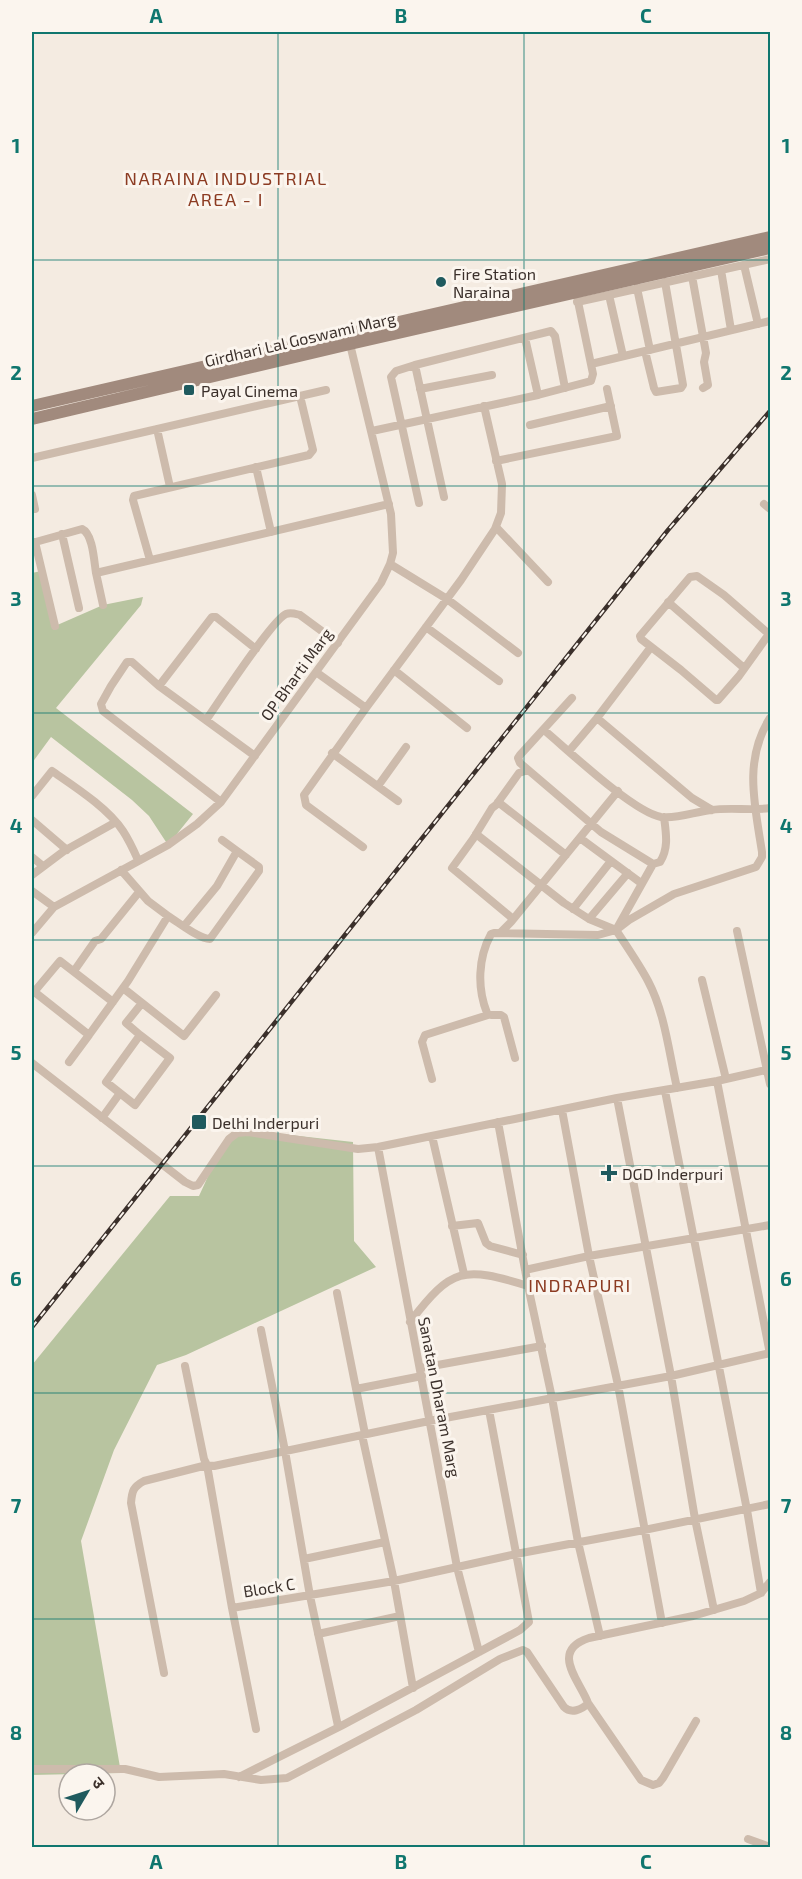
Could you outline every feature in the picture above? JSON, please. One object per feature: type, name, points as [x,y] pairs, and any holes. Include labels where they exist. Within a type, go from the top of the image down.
[{"type":"main road","name":"Girdhari Lal Goswami Marg","points":[[32,419],[556,286],[771,237]]},
{"type":"main road","name":"Girdhari Lal Goswami Marg","points":[[32,406],[349,339],[576,297],[771,248]]},
{"type":"street","points":[[372,431],[538,395],[591,381],[593,374],[576,297],[609,295],[771,259]]},
{"type":"street","points":[[744,265],[758,324]]},
{"type":"street","points":[[721,270],[731,330]]},
{"type":"street","points":[[692,276],[706,354],[704,360],[708,385],[703,388]]},
{"type":"street","points":[[637,288],[654,388],[656,392],[680,389],[683,385],[666,282]]},
{"type":"street","points":[[609,295],[623,356]]},
{"type":"street","points":[[591,364],[771,321]]},
{"type":"street","points":[[419,503],[392,374],[415,365],[549,331],[553,333],[566,388]]},
{"type":"street","points":[[525,338],[538,395]]},
{"type":"street","name":"OP Bharti Marg","points":[[32,933],[54,907],[168,845],[222,802],[381,583],[393,553],[389,504],[349,339]]},
{"type":"street","points":[[415,365],[444,497]]},
{"type":"street","points":[[420,389],[492,375]]},
{"type":"street","points":[[496,461],[617,436],[607,389]]},
{"type":"street","points":[[32,458],[326,390]]},
{"type":"street","points":[[150,561],[133,497],[135,494],[309,455],[312,452],[300,396]]},
{"type":"street","points":[[363,847],[306,805],[304,795],[332,753],[447,599],[496,526],[503,502],[502,484],[483,406]]},
{"type":"street","points":[[530,425],[611,406]]},
{"type":"street","points":[[157,429],[170,487]]},
{"type":"street","points":[[255,467],[271,532]]},
{"type":"street","points":[[32,495],[35,509]]},
{"type":"street","points":[[96,573],[389,504]]},
{"type":"street","points":[[496,526],[548,582]]},
{"type":"street","points":[[55,626],[33,543],[82,529],[87,532],[103,604]]},
{"type":"street","points":[[62,534],[79,608]]},
{"type":"street","points":[[390,564],[447,599],[518,653]]},
{"type":"street","points":[[32,573],[41,571]]},
{"type":"street","points":[[697,576],[770,635],[718,700],[640,636],[690,577],[697,576]]},
{"type":"street","points":[[668,602],[744,668]]},
{"type":"street","points":[[206,720],[256,649],[283,616],[300,615],[338,643]]},
{"type":"street","points":[[159,686],[212,617],[216,617],[256,649]]},
{"type":"street","points":[[426,627],[499,681]]},
{"type":"street","points":[[569,751],[651,647]]},
{"type":"street","points":[[222,802],[103,711],[101,707],[111,686],[129,661],[159,686],[255,756]]},
{"type":"street","points":[[394,670],[467,728]]},
{"type":"street","points":[[316,672],[366,708]]},
{"type":"street","points":[[572,698],[518,758],[520,763],[591,824],[653,864]]},
{"type":"street","points":[[597,718],[692,798],[712,810]]},
{"type":"street","points":[[488,1015],[480,985],[481,969],[491,934],[598,935],[616,930],[674,894],[756,867],[766,852],[754,810],[754,762],[762,732],[771,718]]},
{"type":"street","points":[[544,730],[646,811],[664,817],[677,817],[712,810],[771,808]]},
{"type":"street","points":[[378,786],[406,747]]},
{"type":"street","points":[[332,753],[398,801]]},
{"type":"street","points":[[512,922],[512,918],[452,868],[492,808],[519,773],[528,770]]},
{"type":"street","points":[[32,796],[52,771],[116,822],[138,861]]},
{"type":"street","points":[[500,933],[542,887],[618,791]]},
{"type":"street","points":[[498,802],[566,855]]},
{"type":"street","points":[[616,930],[653,864],[660,862],[666,843],[664,817]]},
{"type":"street","points":[[32,820],[66,850]]},
{"type":"street","points":[[32,875],[66,850],[116,822]]},
{"type":"street","points":[[476,834],[573,909],[616,930],[655,996],[677,1088]]},
{"type":"street","points":[[580,838],[641,883]]},
{"type":"street","points":[[121,870],[148,901],[184,926],[210,939],[259,871],[258,866],[222,840]]},
{"type":"street","points":[[184,926],[212,893],[237,851]]},
{"type":"street","points":[[32,857],[43,866]]},
{"type":"street","points":[[573,909],[611,861]]},
{"type":"street","points":[[590,919],[628,873]]},
{"type":"street","points":[[32,891],[54,907]]},
{"type":"street","points":[[74,971],[95,941],[101,939],[139,892]]},
{"type":"street","points":[[69,1062],[123,988],[168,916]]},
{"type":"street","points":[[738,931],[771,1084]]},
{"type":"street","points":[[89,1035],[33,991],[60,961],[113,1002]]},
{"type":"street","points":[[164,1673],[131,1503],[132,1491],[135,1486],[144,1481],[207,1465],[222,1465],[429,1420],[670,1376],[770,1353],[702,981]]},
{"type":"street","points":[[123,988],[184,1036],[216,995]]},
{"type":"street","points":[[140,1035],[106,1082],[135,1105],[170,1058],[126,1023],[142,1003]]},
{"type":"street","points":[[432,1079],[422,1042],[425,1035],[488,1015],[504,1017],[515,1058]]},
{"type":"street","points":[[32,1063],[184,1182],[193,1186],[198,1185],[229,1139],[237,1133],[248,1132],[357,1149],[378,1147],[617,1098],[665,1091],[769,1070]]},
{"type":"street","points":[[665,1091],[747,1510],[761,1593]]},
{"type":"street","points":[[102,1118],[120,1093]]},
{"type":"street","points":[[617,1098],[714,1610]]},
{"type":"street","points":[[562,1110],[589,1256],[618,1385],[662,1623]]},
{"type":"street","points":[[498,1122],[578,1542],[600,1636]]},
{"type":"street","points":[[432,1136],[464,1274]]},
{"type":"street","name":"Sanatan Dharam Marg","points":[[378,1147],[457,1567],[479,1652]]},
{"type":"street","points":[[452,1226],[478,1223],[486,1243],[490,1246],[523,1255]]},
{"type":"street","points":[[525,1270],[589,1256],[771,1225]]},
{"type":"street","points":[[410,1322],[441,1286],[464,1274],[493,1275],[528,1286]]},
{"type":"street","points":[[337,1293],[413,1688]]},
{"type":"street","points":[[261,1330],[310,1596],[338,1726]]},
{"type":"street","points":[[356,1389],[421,1372],[542,1346]]},
{"type":"street","points":[[185,1366],[207,1465],[256,1729]]},
{"type":"street","points":[[239,1777],[413,1688],[520,1630],[529,1622],[489,1410]]},
{"type":"street","name":"Block C","points":[[232,1608],[394,1581],[516,1554],[771,1504]]},
{"type":"street","points":[[304,1559],[385,1542]]},
{"type":"street","points":[[696,1721],[659,1783],[653,1785],[641,1780],[588,1703],[570,1668],[569,1656],[572,1648],[577,1643],[600,1636],[662,1623],[744,1601],[761,1593],[771,1582]]},
{"type":"street","points":[[318,1634],[400,1616]]},
{"type":"street","points":[[32,1769],[125,1769],[159,1777],[224,1774],[251,1780],[287,1778],[416,1710],[500,1659],[521,1650],[527,1652],[567,1710],[572,1711],[588,1703]]},
{"type":"street","points":[[748,1839],[771,1847]]},
{"type":"green space","points":[[41,571],[55,626],[103,605],[143,597],[141,605],[56,708],[193,814],[168,845],[149,816],[132,800],[51,737],[32,763],[32,573]]},
{"type":"green space","points":[[236,1129],[353,1142],[354,1241],[376,1267],[186,1355],[157,1365],[114,1450],[81,1541],[121,1773],[117,1773],[117,1762],[57,1762],[57,1774],[32,1775],[32,1365],[170,1196],[199,1196],[226,1137]]},
{"type":"railway","points":[[32,1327],[668,530],[770,411]]},
{"type":"place","name":"Fire Station Naraina","points":[[441,282]]},
{"type":"place","name":"Payal Cinema","points":[[189,390]]},
{"type":"place","name":"Delhi Inderpuri","points":[[199,1122]]},
{"type":"place","name":"DGD Inderpuri","points":[[609,1173]]},
{"type":"district","name":"NARAINA INDUSTRIAL AREA - I","points":[[226,188]]},
{"type":"district","name":"INDRAPURI","points":[[580,1285]]}]
